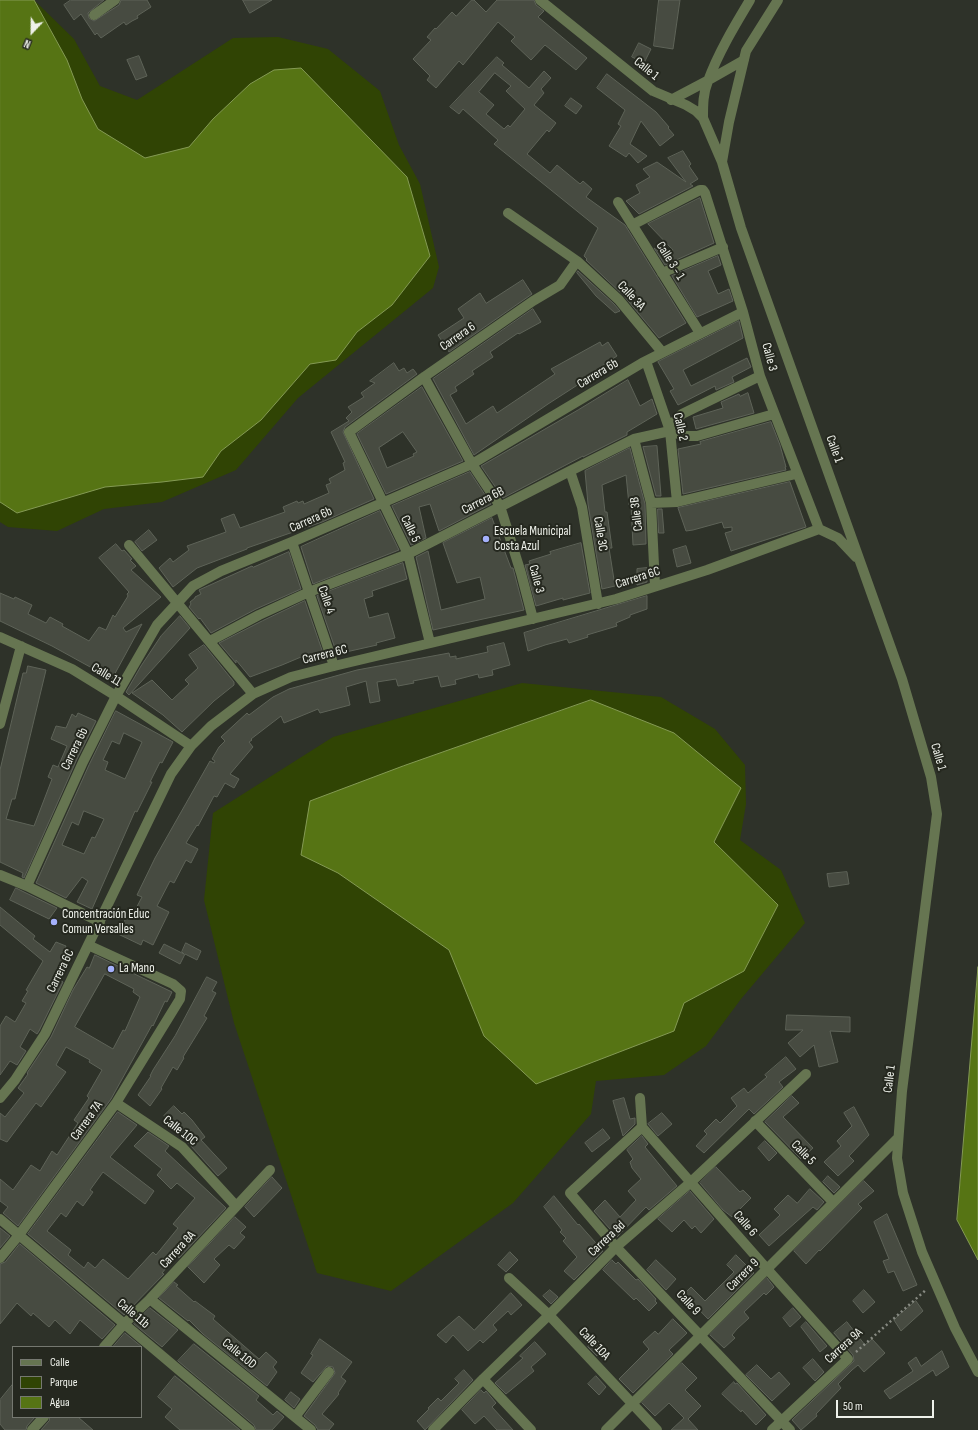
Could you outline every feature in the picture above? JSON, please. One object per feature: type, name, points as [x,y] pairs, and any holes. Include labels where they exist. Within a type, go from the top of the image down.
[{"type":"street","points":[[94,15],[115,0]]},
{"type":"street","name":"Calle 1","points":[[540,0],[652,92],[686,105],[696,111],[703,118],[722,162],[741,228],[902,679],[931,777],[937,814],[903,1083],[897,1158],[903,1193],[922,1252],[955,1328],[978,1372]]},
{"type":"street","points":[[703,118],[703,101],[707,81],[732,31],[750,0]]},
{"type":"street","name":"Calle 1","points":[[722,162],[729,122],[746,51],[778,0]]},
{"type":"street","points":[[671,100],[744,60]]},
{"type":"street","name":"Calle 3","points":[[632,225],[700,190],[703,190],[723,247],[743,312],[760,376],[796,474],[818,528]]},
{"type":"street","name":"Calle 3 - 1","points":[[618,202],[700,333]]},
{"type":"street","points":[[508,213],[577,261]]},
{"type":"street","points":[[662,273],[723,247]]},
{"type":"street","name":"Calle 3A","points":[[577,261],[619,300],[662,352]]},
{"type":"street","name":"Carrera 6","points":[[349,432],[424,377],[533,301],[560,286],[577,261]]},
{"type":"street","name":"Carrera 6b","points":[[27,886],[83,762],[116,696],[157,624],[193,586],[221,571],[472,464],[662,352],[743,312]]},
{"type":"street","name":"Calle 2","points":[[646,361],[670,431],[677,502]]},
{"type":"street","points":[[670,431],[675,421],[682,414],[760,376]]},
{"type":"street","name":"Calle 3","points":[[424,377],[472,464],[500,506],[521,573],[533,619]]},
{"type":"street","name":"Carrera 6B","points":[[210,641],[259,615],[309,592],[408,554],[500,506],[634,440],[670,431],[684,436],[697,436],[774,414]]},
{"type":"street","name":"Calle 5","points":[[349,432],[382,503],[408,554],[430,643]]},
{"type":"street","name":"Calle 3B","points":[[634,440],[651,503],[655,586]]},
{"type":"street","name":"Calle 3C","points":[[570,471],[582,507],[598,604]]},
{"type":"street","points":[[651,503],[677,502],[796,474]]},
{"type":"street","points":[[818,528],[838,538],[859,559]]},
{"type":"street","name":"Carrera 6C","points":[[0,1098],[15,1080],[45,1034],[171,774],[191,746],[211,726],[253,694],[291,678],[334,666],[616,600],[706,570],[818,528]]},
{"type":"street","name":"Calle 4","points":[[292,542],[334,666]]},
{"type":"street","points":[[130,545],[253,694]]},
{"type":"street","name":"Calle 11","points":[[0,637],[72,669],[116,696],[191,746]]},
{"type":"street","points":[[0,724],[21,646]]},
{"type":"street","points":[[0,875],[27,886],[100,922]]},
{"type":"street","name":"Carrera 7A","points":[[0,1258],[20,1235],[116,1103],[180,999],[181,991],[174,984],[88,945]]},
{"type":"street","name":"Carrera 8d","points":[[433,1430],[616,1247],[691,1182],[806,1074]]},
{"type":"street","points":[[640,1098],[642,1127]]},
{"type":"street","name":"Calle 10C","points":[[116,1103],[182,1147],[236,1206]]},
{"type":"street","name":"Calle 5","points":[[755,1121],[833,1202]]},
{"type":"street","name":"Calle 6","points":[[642,1127],[848,1359]]},
{"type":"street","name":"Calle 9","points":[[642,1127],[570,1193],[616,1247],[790,1430]]},
{"type":"street","name":"Carrera 9","points":[[606,1430],[898,1138]]},
{"type":"street","name":"Carrera 8A","points":[[105,1346],[270,1170]]},
{"type":"street","name":"Calle 11b","points":[[0,1219],[250,1430]]},
{"type":"street","name":"Calle 10A","points":[[509,1278],[549,1315],[657,1430]]},
{"type":"street","name":"Calle 10D","points":[[150,1299],[311,1430]]},
{"type":"street","name":"Carrera 9A","points":[[772,1430],[848,1359]]},
{"type":"street","points":[[295,1417],[329,1372]]},
{"type":"street","points":[[483,1379],[531,1430]]},
{"type":"street","points":[[32,1430],[43,1418]]},
{"type":"path","name":"Carrera 9A","points":[[848,1359],[935,1282]]},
{"type":"green space","points":[[0,0],[34,0],[74,39],[100,86],[137,100],[233,38],[278,37],[328,49],[380,91],[399,145],[420,184],[439,267],[433,288],[298,398],[236,470],[162,502],[104,509],[57,531],[8,527],[0,522]]},
{"type":"green space","points":[[522,683],[661,697],[715,729],[745,765],[746,804],[740,840],[781,870],[805,923],[741,999],[706,1046],[664,1075],[596,1081],[591,1114],[513,1203],[391,1291],[317,1273],[234,1023],[204,900],[213,813],[333,737]]},
{"type":"water","points":[[0,0],[34,0],[67,60],[82,99],[98,129],[145,158],[189,147],[213,119],[250,84],[274,70],[301,68],[407,177],[430,256],[392,305],[357,332],[336,360],[310,364],[261,420],[221,451],[203,477],[105,487],[17,513],[0,502]]},
{"type":"water","points":[[591,700],[674,733],[741,788],[714,842],[778,905],[744,971],[684,1003],[674,1031],[536,1084],[484,1036],[449,950],[338,873],[301,855],[310,801],[403,766]]},
{"type":"water","points":[[978,967],[978,1260],[957,1220]]},
{"type":"building","points":[[71,0],[104,0],[88,13],[89,18],[94,21],[119,5],[121,0],[147,0],[151,7],[137,16],[138,18],[126,25],[124,22],[101,38],[97,33],[95,35],[81,14],[74,20],[64,5]]},
{"type":"building","points":[[243,0],[272,0],[250,13]]},
{"type":"building","points":[[472,0],[474,0],[486,12],[497,0],[534,0],[536,5],[544,11],[538,17],[587,58],[576,70],[545,45],[531,60],[511,41],[515,37],[498,22],[463,65],[459,61],[436,88],[427,80],[430,76],[413,59],[431,40],[427,37],[435,28],[436,29],[452,12],[456,16]]},
{"type":"building","points":[[659,0],[680,0],[673,49],[654,46]]},
{"type":"building","points":[[639,43],[651,49],[644,63],[632,57]]},
{"type":"building","points":[[139,56],[147,76],[136,80],[127,60]]},
{"type":"building","points":[[497,57],[504,63],[502,65],[529,88],[544,71],[551,78],[541,89],[544,93],[534,105],[556,123],[549,132],[547,130],[527,154],[550,173],[557,165],[580,184],[583,181],[592,189],[586,197],[625,225],[686,323],[659,338],[624,296],[586,260],[587,259],[584,256],[598,228],[494,144],[498,140],[463,109],[459,114],[450,107]],"holes":[[[495,73],[511,86],[506,91],[525,109],[510,127],[508,125],[504,129],[486,114],[494,105],[479,92]]]},
{"type":"building","points":[[607,74],[656,112],[674,135],[660,146],[641,121],[630,144],[647,156],[638,163],[629,153],[626,157],[609,146],[621,126],[618,124],[625,110],[597,88]]},
{"type":"building","points":[[571,98],[582,106],[576,114],[565,106]]},
{"type":"building","points":[[683,151],[691,164],[689,166],[698,179],[690,184],[693,186],[639,214],[626,201],[640,193],[636,185],[650,177],[643,169],[657,162],[686,182],[668,158]]},
{"type":"building","points":[[700,198],[714,243],[665,265],[654,248],[667,257],[673,250],[648,224]]},
{"type":"building","points":[[718,256],[721,265],[708,271],[718,294],[729,289],[733,301],[697,317],[672,276]]},
{"type":"building","points":[[578,271],[620,311],[615,313],[596,296],[577,273]]},
{"type":"building","points":[[523,280],[532,294],[449,352],[438,335],[464,318],[458,309],[480,293],[486,303]]},
{"type":"building","points":[[533,309],[541,322],[519,334],[518,333],[490,352],[493,357],[472,371],[474,374],[455,387],[457,391],[450,395],[466,424],[493,406],[497,413],[555,374],[551,369],[600,342],[602,346],[608,342],[617,356],[578,382],[579,384],[474,455],[433,379]]},
{"type":"building","points":[[739,321],[743,338],[683,370],[691,386],[747,358],[751,367],[732,377],[734,382],[716,390],[715,386],[678,405],[670,391],[674,389],[658,362]]},
{"type":"building","points":[[394,363],[399,371],[404,368],[407,373],[413,369],[417,374],[345,427],[343,432],[374,499],[322,522],[247,548],[197,568],[173,587],[159,568],[170,558],[173,562],[189,550],[187,546],[226,532],[221,519],[234,514],[240,528],[285,512],[283,507],[297,501],[298,503],[303,501],[304,504],[329,493],[326,485],[331,483],[329,479],[345,470],[343,463],[345,462],[331,432],[349,421],[346,418],[352,412],[348,407],[364,397],[361,393],[375,383],[370,381]]},
{"type":"building","points":[[628,380],[640,406],[652,399],[657,414],[627,432],[627,435],[583,456],[503,498],[481,466]]},
{"type":"building","points":[[422,387],[463,461],[386,494],[357,434]],"holes":[[[403,432],[417,452],[413,454],[414,456],[387,468],[379,448]]]},
{"type":"building","points":[[748,393],[754,413],[696,429],[693,417],[723,408],[721,402],[739,394],[740,396]]},
{"type":"building","points":[[771,422],[780,445],[786,470],[683,494],[678,449],[701,444],[700,442]]},
{"type":"building","points":[[657,446],[661,496],[656,496],[643,447]]},
{"type":"building","points":[[630,448],[645,504],[646,544],[633,545],[631,505],[629,505],[626,475],[602,485],[605,512],[607,512],[612,548],[609,548],[615,586],[602,589],[588,504],[585,471]]},
{"type":"building","points":[[470,472],[491,504],[439,531],[430,504],[419,507],[426,538],[411,545],[392,506]]},
{"type":"building","points":[[790,482],[806,527],[731,551],[725,533],[732,531],[732,527],[724,528],[722,522],[686,531],[678,508]]},
{"type":"building","points":[[658,509],[662,509],[664,533],[659,533]]},
{"type":"building","points":[[380,511],[399,550],[313,584],[301,547]]},
{"type":"building","points":[[492,518],[511,568],[513,568],[524,610],[433,630],[416,557],[428,551],[441,610],[485,599],[480,577],[457,583],[443,543]]},
{"type":"building","points":[[149,530],[157,540],[142,551],[135,542]]},
{"type":"building","points":[[581,543],[590,593],[563,600],[563,598],[536,606],[525,565],[530,564],[529,561],[551,554],[550,552]]},
{"type":"building","points":[[116,544],[132,559],[130,560],[136,566],[131,570],[161,597],[123,628],[126,632],[142,624],[112,679],[52,646],[0,621],[0,593],[14,599],[15,597],[32,605],[28,614],[46,623],[50,617],[63,624],[62,626],[89,641],[99,627],[106,630],[113,615],[115,617],[129,592],[99,558]]},
{"type":"building","points":[[686,546],[691,563],[677,567],[673,550]]},
{"type":"building","points":[[289,552],[301,589],[256,609],[211,633],[200,618],[199,619],[189,607],[191,604],[190,602],[201,594],[199,590],[252,566],[253,567]]},
{"type":"building","points":[[403,563],[407,579],[372,591],[373,596],[364,599],[369,618],[388,613],[395,638],[376,643],[377,645],[337,654],[317,596]]},
{"type":"building","points":[[647,568],[647,582],[637,585],[637,569]]},
{"type":"building","points":[[647,596],[647,609],[630,615],[630,617],[616,623],[617,626],[587,635],[588,637],[569,643],[567,639],[528,651],[524,633]]},
{"type":"building","points":[[305,601],[323,653],[302,659],[301,657],[250,677],[219,643],[262,621]]},
{"type":"building","points":[[180,616],[190,628],[129,695],[126,692],[141,666],[161,636]]},
{"type":"building","points":[[504,643],[510,665],[492,670],[493,675],[479,678],[478,674],[455,680],[456,684],[441,687],[438,676],[413,681],[414,683],[398,686],[396,679],[377,682],[380,701],[370,703],[366,681],[346,687],[350,705],[320,713],[318,709],[284,723],[281,716],[251,739],[252,740],[249,742],[253,747],[230,774],[239,779],[234,788],[225,783],[217,797],[214,796],[198,826],[197,825],[186,843],[198,849],[191,863],[186,860],[174,883],[170,881],[157,906],[169,912],[153,945],[143,940],[141,945],[118,934],[128,914],[132,916],[142,897],[137,895],[155,858],[210,761],[214,763],[215,761],[212,759],[219,747],[225,741],[221,737],[247,713],[249,715],[273,697],[289,689],[357,670],[449,653],[450,657],[456,656],[456,659],[488,652],[487,647]]},
{"type":"building","points":[[204,645],[234,682],[234,685],[214,701],[182,732],[163,715],[132,693],[152,680],[172,700],[189,684],[185,680],[198,668],[189,655]]},
{"type":"building","points":[[28,666],[46,670],[15,799],[12,799],[6,819],[34,826],[52,779],[48,777],[53,765],[58,767],[67,746],[51,739],[56,726],[66,728],[72,714],[76,717],[78,713],[96,721],[77,759],[24,878],[22,877],[23,873],[0,862],[0,770],[23,673],[26,673]]},
{"type":"building","points":[[116,711],[173,742],[162,763],[160,762],[137,812],[135,811],[92,909],[77,902],[88,881],[82,877],[66,898],[36,883],[89,765]],"holes":[[[124,733],[142,742],[125,779],[105,770],[108,762],[103,760],[112,741],[119,744]],[[84,811],[104,819],[95,838],[92,837],[84,854],[62,845],[72,822],[78,825]]]},
{"type":"building","points":[[847,872],[849,884],[829,887],[827,874]]},
{"type":"building","points":[[16,888],[57,908],[49,919],[10,900]]},
{"type":"building","points":[[0,907],[35,936],[33,939],[50,952],[56,942],[66,946],[62,956],[65,958],[55,976],[63,982],[39,1031],[37,1034],[30,1029],[20,1047],[26,1051],[17,1065],[10,1061],[0,1075],[0,1026],[6,1016],[15,1022],[26,1003],[22,1001],[28,991],[26,990],[43,961],[0,925]]},
{"type":"building","points":[[186,943],[201,951],[197,960],[185,954],[180,964],[159,953],[164,944],[184,954],[182,952]]},
{"type":"building","points":[[95,955],[172,992],[167,1002],[165,1001],[153,1026],[152,1025],[111,1099],[18,1226],[3,1213],[8,1207],[0,1201],[0,1179],[13,1190],[31,1165],[40,1171],[52,1151],[57,1155],[78,1123],[74,1120],[89,1098],[87,1096],[102,1070],[89,1062],[90,1060],[66,1047],[56,1065],[66,1072],[41,1107],[36,1103],[7,1142],[0,1139],[0,1113],[5,1117],[24,1093],[18,1088],[51,1037],[73,990],[87,967],[89,968]],"holes":[[[105,974],[134,989],[133,992],[140,997],[125,1031],[123,1030],[113,1049],[75,1027]]]},
{"type":"building","points":[[207,977],[217,982],[212,991],[216,993],[204,1016],[207,1018],[183,1057],[184,1058],[177,1070],[173,1067],[161,1088],[162,1089],[150,1106],[138,1095],[175,1036]]},
{"type":"building","points":[[787,1015],[850,1017],[850,1032],[830,1031],[838,1062],[819,1067],[814,1045],[800,1057],[788,1043],[803,1030],[786,1030]]},
{"type":"building","points":[[786,1057],[796,1069],[779,1082],[783,1087],[754,1114],[749,1109],[704,1153],[696,1146],[707,1134],[704,1131],[716,1119],[720,1123],[737,1106],[731,1098],[744,1088],[748,1093],[767,1077],[765,1075]]},
{"type":"building","points":[[792,1096],[799,1103],[783,1117],[813,1148],[801,1159],[765,1122]]},
{"type":"building","points":[[624,1098],[630,1119],[635,1118],[635,1124],[623,1136],[613,1101]]},
{"type":"building","points":[[174,1106],[182,1114],[184,1112],[192,1120],[205,1137],[201,1140],[227,1168],[218,1176],[181,1135],[183,1134],[164,1116]]},
{"type":"building","points":[[854,1107],[869,1135],[849,1156],[854,1161],[838,1176],[824,1162],[841,1146],[837,1141],[852,1126],[844,1113]]},
{"type":"building","points":[[118,1112],[137,1125],[110,1157],[154,1191],[145,1204],[103,1172],[90,1190],[93,1192],[83,1206],[77,1201],[66,1217],[61,1213],[47,1231],[71,1250],[68,1255],[84,1268],[88,1262],[95,1268],[103,1259],[128,1279],[153,1252],[156,1255],[178,1228],[173,1224],[195,1198],[177,1183],[171,1189],[157,1175],[162,1169],[134,1146],[148,1132],[169,1146],[165,1151],[226,1208],[179,1258],[176,1256],[162,1273],[164,1274],[124,1315],[28,1234]]},
{"type":"building","points":[[662,1113],[672,1124],[658,1136],[648,1124]]},
{"type":"building","points":[[603,1129],[610,1138],[592,1152],[585,1143]]},
{"type":"building","points":[[642,1136],[648,1144],[645,1147],[677,1186],[649,1210],[646,1207],[617,1237],[594,1211],[605,1200],[620,1217],[636,1200],[628,1191],[641,1179],[632,1168],[630,1162],[633,1159],[627,1150]]},
{"type":"building","points":[[765,1141],[777,1153],[769,1161],[758,1148]]},
{"type":"building","points":[[716,1167],[740,1192],[743,1190],[751,1198],[732,1217],[723,1210],[700,1183]]},
{"type":"building","points":[[828,1176],[840,1187],[834,1193],[823,1182]]},
{"type":"building","points":[[272,1177],[282,1188],[254,1217],[245,1207]]},
{"type":"building","points":[[864,1181],[874,1191],[858,1204],[862,1208],[806,1264],[794,1251]]},
{"type":"building","points":[[810,1189],[824,1202],[817,1210],[813,1207],[769,1246],[759,1235],[780,1215],[774,1209],[788,1195],[797,1203]]},
{"type":"building","points":[[690,1191],[714,1219],[701,1233],[695,1226],[692,1229],[684,1220],[672,1232],[658,1219]]},
{"type":"building","points":[[554,1196],[578,1225],[579,1224],[603,1251],[574,1280],[564,1271],[577,1257],[563,1241],[566,1238],[560,1232],[562,1230],[544,1207]]},
{"type":"building","points":[[887,1214],[917,1285],[903,1291],[894,1271],[888,1273],[883,1261],[889,1259],[874,1222]]},
{"type":"building","points":[[235,1217],[246,1227],[240,1233],[245,1237],[234,1249],[229,1245],[214,1259],[220,1265],[204,1283],[188,1267]]},
{"type":"building","points":[[0,1228],[10,1236],[0,1248]]},
{"type":"building","points":[[20,1244],[115,1325],[102,1339],[80,1320],[70,1334],[55,1320],[49,1327],[33,1313],[31,1316],[17,1303],[0,1324],[0,1264],[5,1262]]},
{"type":"building","points":[[510,1252],[518,1260],[506,1272],[498,1265]]},
{"type":"building","points":[[736,1255],[754,1273],[708,1319],[684,1294],[691,1287],[705,1301],[734,1272],[727,1265]]},
{"type":"building","points":[[612,1260],[616,1264],[618,1262],[636,1280],[638,1279],[656,1299],[655,1301],[657,1303],[649,1311],[636,1298],[634,1300],[603,1270]]},
{"type":"building","points":[[656,1260],[676,1279],[666,1290],[647,1270]]},
{"type":"building","points":[[767,1278],[774,1287],[766,1295],[764,1293],[744,1312],[749,1318],[732,1335],[735,1338],[724,1348],[710,1335]]},
{"type":"building","points":[[174,1282],[178,1285],[176,1286],[194,1302],[195,1301],[215,1316],[213,1319],[259,1359],[266,1352],[277,1362],[273,1367],[277,1372],[267,1386],[203,1334],[189,1320],[188,1321],[159,1298]]},
{"type":"building","points":[[550,1290],[558,1297],[551,1304],[543,1296]]},
{"type":"building","points":[[864,1290],[875,1302],[863,1313],[853,1301]]},
{"type":"building","points":[[511,1293],[522,1305],[511,1315],[508,1311],[493,1325],[497,1330],[483,1343],[480,1340],[468,1351],[453,1335],[446,1343],[437,1335],[459,1316],[474,1330]]},
{"type":"building","points":[[916,1301],[923,1311],[901,1331],[894,1320]]},
{"type":"building","points":[[150,1308],[178,1330],[162,1347],[134,1324]]},
{"type":"building","points":[[793,1308],[801,1317],[790,1327],[783,1318]]},
{"type":"building","points":[[673,1319],[687,1333],[669,1350],[673,1354],[633,1393],[619,1379],[649,1349],[643,1342],[655,1331],[658,1334]]},
{"type":"building","points":[[806,1322],[827,1346],[820,1352],[801,1327]]},
{"type":"building","points":[[847,1322],[865,1345],[872,1339],[885,1353],[864,1372],[858,1365],[852,1370],[838,1384],[841,1388],[816,1414],[817,1416],[801,1430],[792,1420],[854,1361],[853,1355],[834,1333]]},
{"type":"building","points":[[125,1333],[141,1346],[114,1346]]},
{"type":"building","points":[[320,1339],[352,1362],[341,1377],[346,1381],[338,1393],[339,1394],[322,1414],[334,1424],[329,1430],[318,1430],[315,1425],[304,1416],[335,1373],[333,1367],[327,1366],[313,1382],[301,1373],[313,1355],[311,1354]]},
{"type":"building","points":[[596,1339],[605,1348],[597,1356],[588,1347]]},
{"type":"building","points":[[535,1342],[546,1354],[531,1367],[534,1371],[506,1394],[495,1383],[523,1358],[520,1356]]},
{"type":"building","points":[[194,1344],[259,1396],[256,1400],[273,1415],[277,1411],[284,1417],[272,1430],[256,1430],[254,1425],[178,1361]]},
{"type":"building","points":[[942,1351],[949,1367],[936,1376],[933,1370],[890,1399],[884,1391],[913,1371],[908,1363],[916,1357],[921,1366]]},
{"type":"building","points":[[813,1359],[824,1372],[815,1381],[803,1368]]},
{"type":"building","points":[[682,1363],[697,1378],[685,1390],[701,1406],[688,1419],[698,1430],[671,1430],[684,1418],[669,1403],[655,1416],[642,1403]]},
{"type":"building","points":[[757,1365],[771,1379],[779,1372],[790,1384],[772,1401],[746,1375]]},
{"type":"building","points":[[464,1370],[473,1380],[425,1430],[417,1421],[438,1398],[441,1401],[459,1383],[455,1379]]},
{"type":"building","points":[[175,1376],[240,1430],[180,1430],[165,1417],[172,1409],[158,1397]]},
{"type":"building","points":[[596,1376],[606,1387],[599,1395],[588,1384]]},
{"type":"building","points":[[734,1382],[735,1384],[737,1383],[766,1415],[756,1425],[742,1410],[741,1412],[722,1394]]},
{"type":"building","points":[[12,1385],[12,1418],[34,1418],[27,1426],[26,1430],[5,1430],[0,1424],[0,1400]]},
{"type":"building","points":[[481,1390],[484,1393],[486,1391],[496,1403],[492,1407],[513,1430],[497,1430],[484,1416],[475,1424],[462,1410]]},
{"type":"building","points":[[291,1392],[300,1399],[294,1408],[285,1400]]},
{"type":"building","points":[[50,1418],[79,1418],[93,1430],[41,1430]]},
{"type":"place","name":"Escuela Municipal Costa Azul","points":[[486,539]]},
{"type":"place","name":"Concentración Educ Comun Versalles","points":[[54,922]]},
{"type":"place","name":"La Mano","points":[[111,969]]}]
